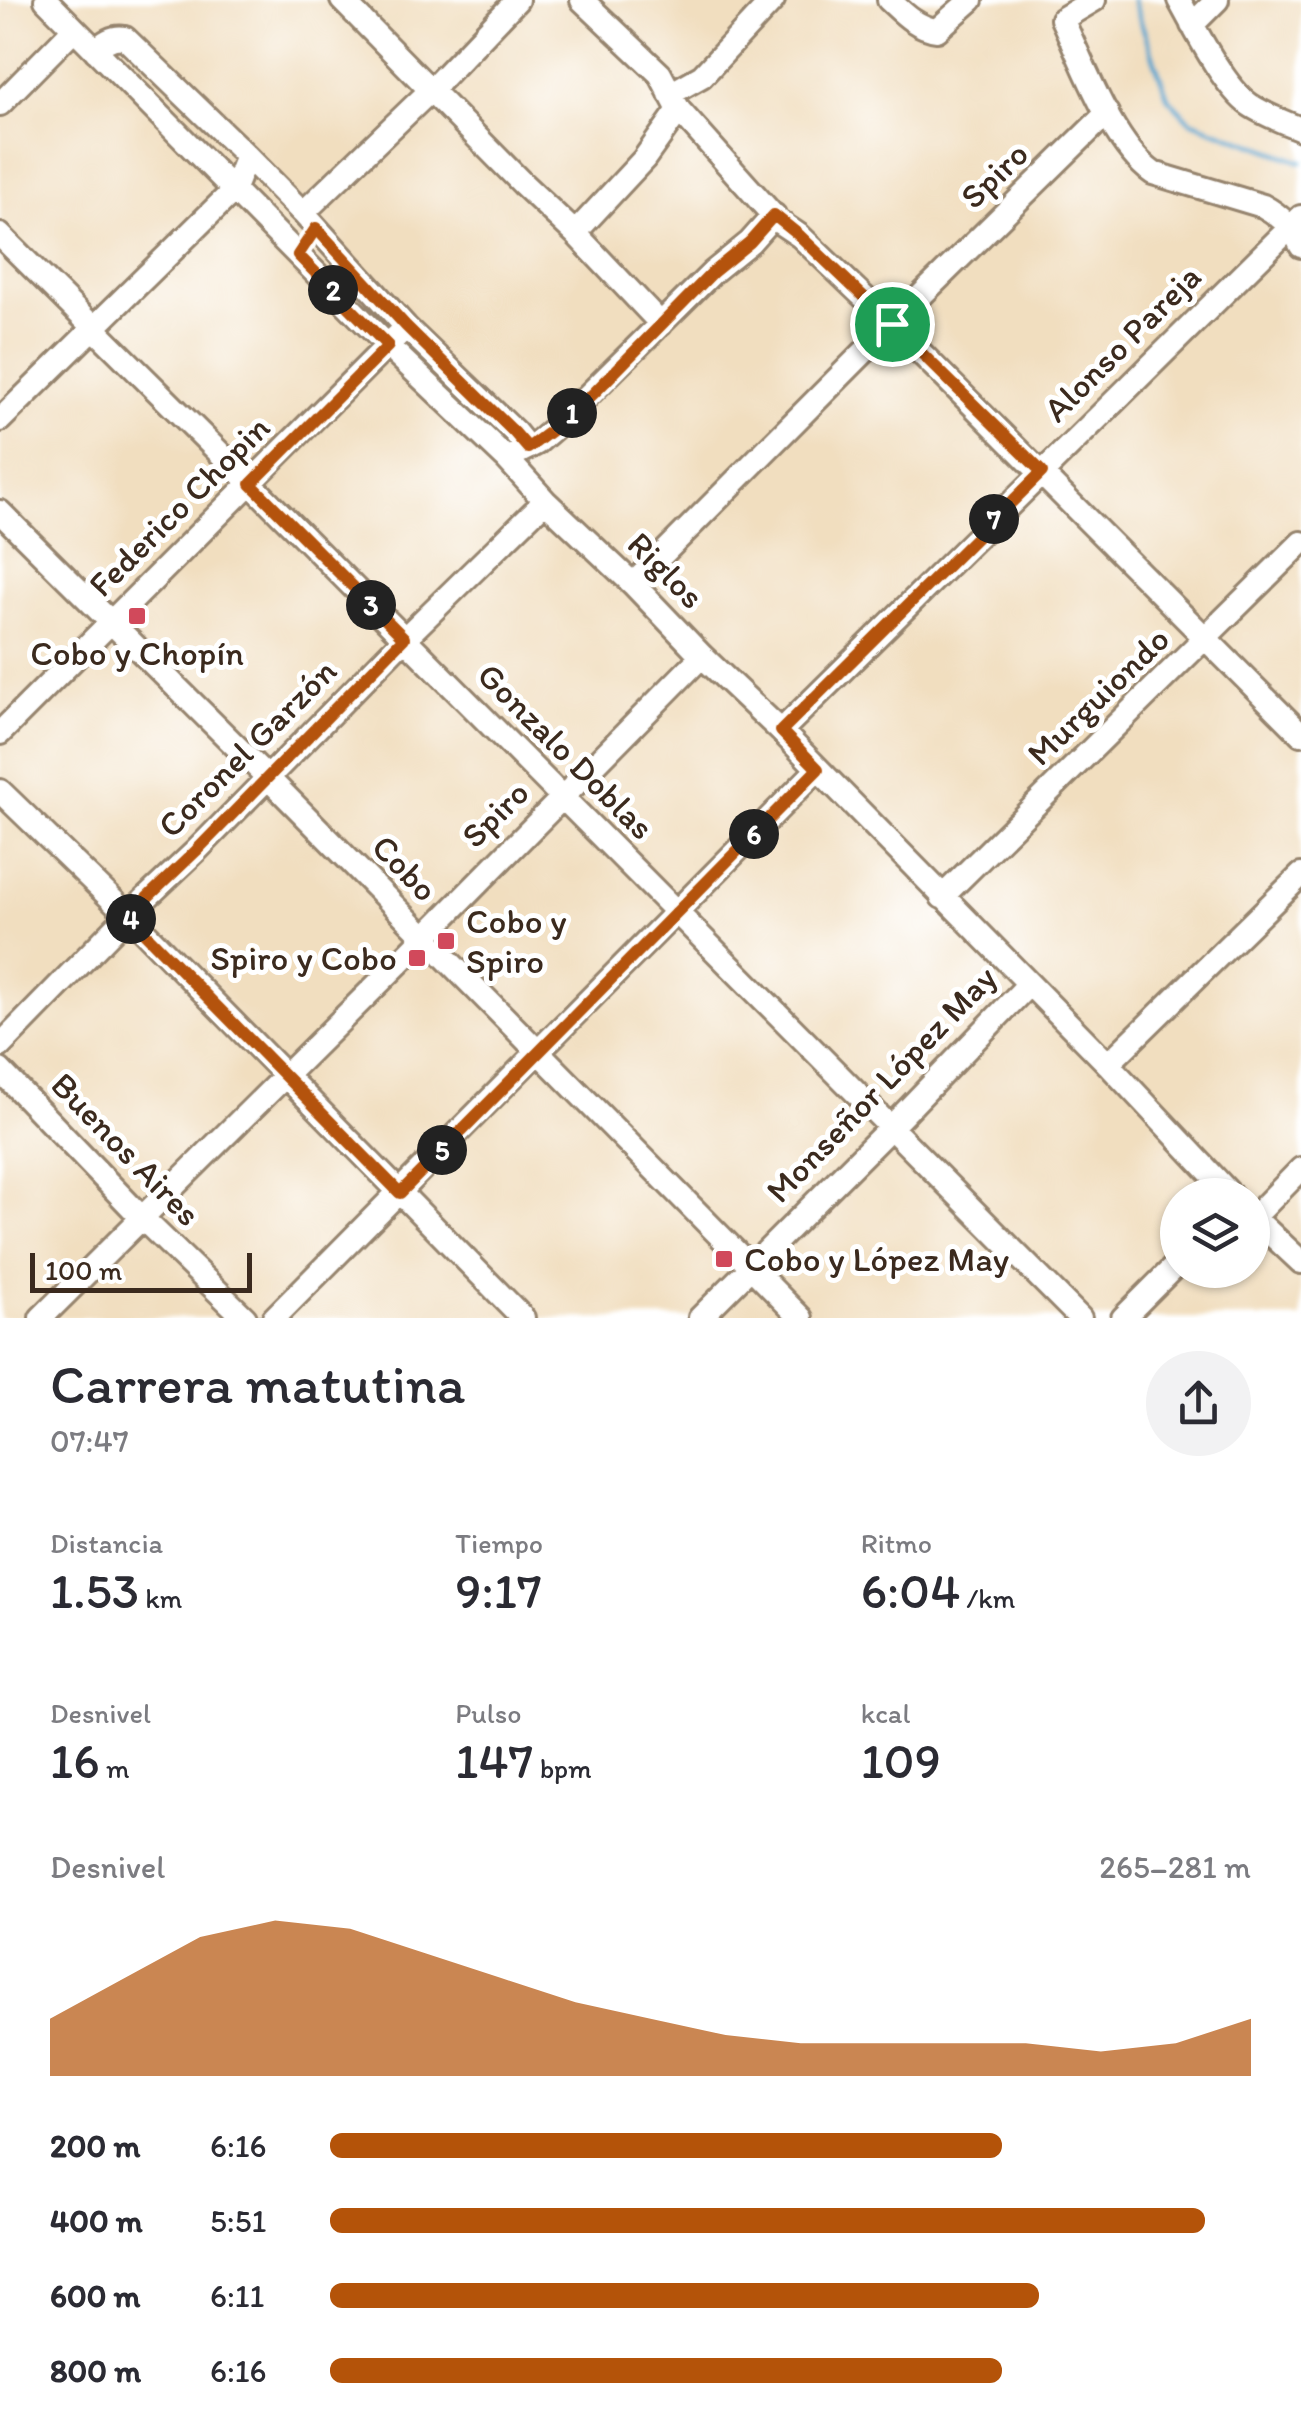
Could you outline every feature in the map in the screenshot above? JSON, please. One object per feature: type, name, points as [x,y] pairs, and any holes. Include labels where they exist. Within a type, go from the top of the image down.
[{"type":"street","points":[[342,0],[662,324]]},
{"type":"street","points":[[298,255],[310,221],[517,0]]},
{"type":"street","points":[[582,0],[660,74],[675,102],[774,215],[892,324],[1301,734]]},
{"type":"street","points":[[575,233],[644,158],[675,102],[774,0]]},
{"type":"street","points":[[889,0],[908,18],[932,31],[972,0]]},
{"type":"street","points":[[1094,0],[1062,19],[1120,138],[1143,166],[1152,173],[1263,206],[1297,230]]},
{"type":"street","points":[[1179,0],[1239,95],[1250,105],[1301,129]]},
{"type":"street","points":[[1192,25],[1218,0]]},
{"type":"street","name":"Riglos","points":[[53,2],[73,30],[388,346],[517,454],[545,501],[781,731],[1215,1178]]},
{"type":"street","points":[[0,104],[73,30]]},
{"type":"street","points":[[96,51],[114,38],[126,38],[248,156],[406,326],[514,432],[517,454],[560,424],[774,215]]},
{"type":"street","name":"Spiro","points":[[633,584],[1108,113]]},
{"type":"street","points":[[0,420],[233,191],[248,156]]},
{"type":"street","name":"Alonso Pareja","points":[[781,731],[1042,472],[1297,230]]},
{"type":"street","name":"Gonzalo Doblas","points":[[0,235],[1080,1318]]},
{"type":"street","name":"Federico Chopin","points":[[0,733],[406,326]]},
{"type":"street","name":"Coronel Garzón","points":[[0,1046],[545,501]]},
{"type":"street","name":"Cobo","points":[[0,512],[801,1318]]},
{"type":"street","name":"Murguiondo","points":[[942,898],[1301,543]]},
{"type":"street","name":"Spiro","points":[[42,1318],[702,656]]},
{"type":"street","points":[[274,1318],[818,769]]},
{"type":"street","points":[[0,790],[523,1318]]},
{"type":"street","points":[[1108,1064],[1301,875]]},
{"type":"street","name":"Monseñor López May","points":[[700,1318],[1028,984]]},
{"type":"street","name":"Buenos Aires","points":[[0,1070],[245,1318]]},
{"type":"street","points":[[1270,1199],[1301,1169]]},
{"type":"street","points":[[1270,1232],[1301,1262]]},
{"type":"street","points":[[1123,1318],[1160,1281]]},
{"type":"waterway","points":[[1133,0],[1168,98],[1190,121],[1301,162]]},
{"type":"place","name":"Cobo y Chopín","points":[[137,616]]},
{"type":"place","name":"Cobo y Spiro","points":[[446,941]]},
{"type":"place","name":"Spiro y Cobo","points":[[417,958]]},
{"type":"place","name":"Cobo y López May","points":[[724,1259]]},
{"type":"route","points":[[774,215],[892,324],[1042,472],[781,731],[818,769],[400,1193],[128,916],[404,638],[251,484],[388,346],[298,255],[316,228],[406,326],[528,448],[593,394],[774,215]]}]
